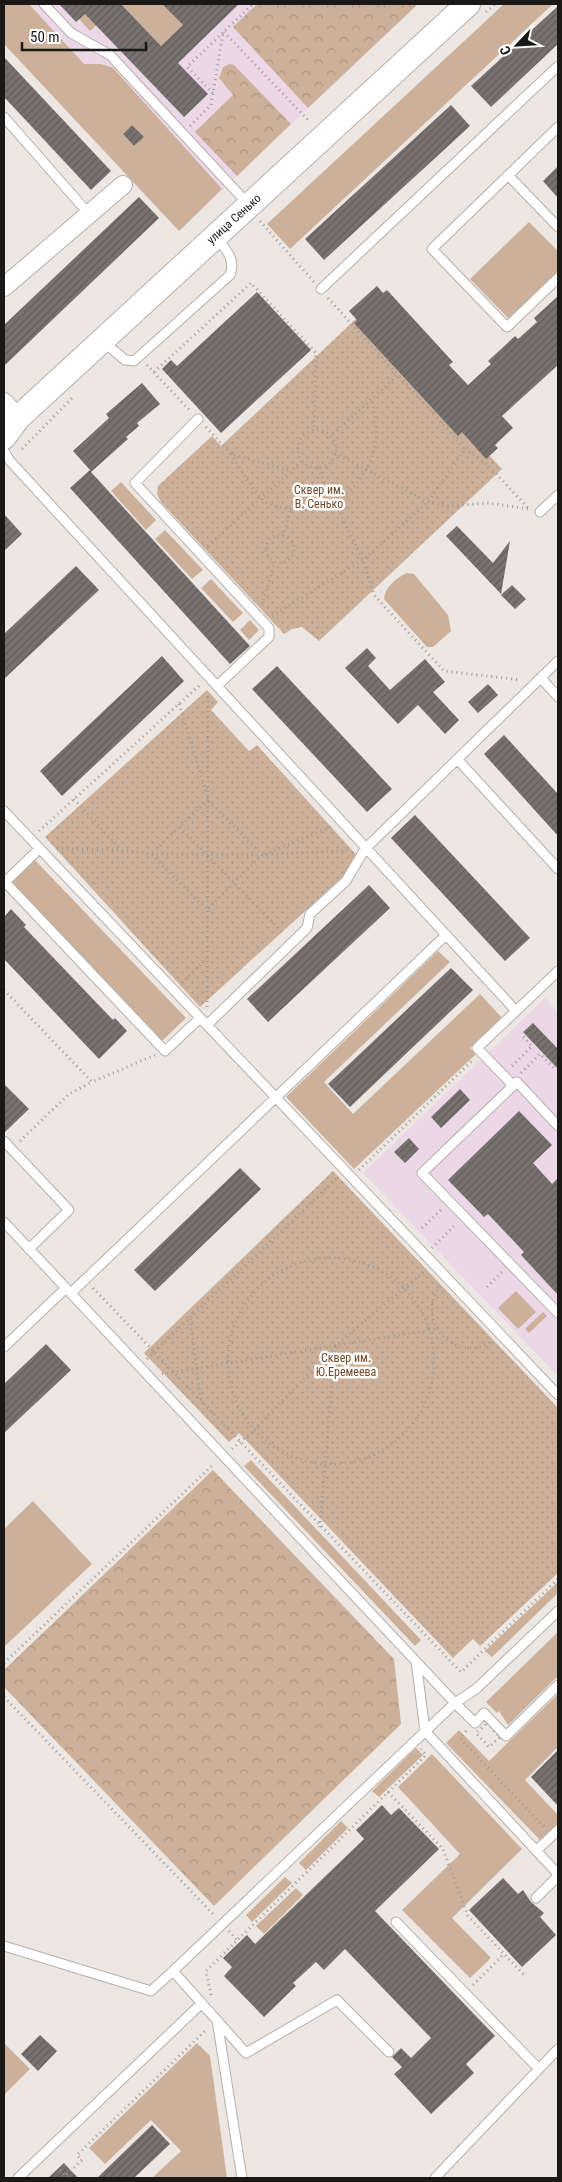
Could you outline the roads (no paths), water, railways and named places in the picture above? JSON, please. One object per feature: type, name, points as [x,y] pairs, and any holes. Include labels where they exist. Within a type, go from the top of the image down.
[{"type":"street","name":"улица Сенько","points":[[4,437],[11,410],[102,340],[468,4]]},
{"type":"street","points":[[4,288],[123,185]]},
{"type":"lane","points":[[44,4],[71,33],[110,55],[249,205]]},
{"type":"lane","points":[[321,289],[558,66]]},
{"type":"lane","points":[[4,117],[89,214]]},
{"type":"lane","points":[[558,126],[509,176],[432,249],[507,327],[558,278]]},
{"type":"lane","points":[[509,176],[558,227]]},
{"type":"lane","points":[[102,340],[125,360],[134,360],[230,275],[233,266],[231,257],[215,236]]},
{"type":"lane","points":[[198,419],[135,483],[269,628],[268,637],[217,686]]},
{"type":"lane","points":[[4,451],[10,461],[516,1011]]},
{"type":"lane","points":[[540,512],[558,495]]},
{"type":"lane","points":[[206,1025],[307,928],[310,914],[346,881],[365,849],[558,661]]},
{"type":"lane","points":[[538,680],[558,697]]},
{"type":"lane","points":[[458,760],[558,869]]},
{"type":"lane","points":[[4,811],[558,1394]]},
{"type":"lane","points":[[39,849],[4,883],[165,1051],[200,1018]]},
{"type":"lane","points":[[4,1347],[68,1291],[84,1280],[445,936]]},
{"type":"lane","points":[[513,1085],[477,1048],[558,971]]},
{"type":"lane","points":[[558,1126],[517,1082],[422,1173],[557,1315],[558,1313]]},
{"type":"lane","points":[[4,1141],[69,1210],[29,1249]]},
{"type":"lane","points":[[4,1222],[475,1723],[484,1713],[506,1736],[558,1685]]},
{"type":"lane","points":[[4,1946],[151,1991],[455,1703],[476,1689],[558,1611]]},
{"type":"lane","points":[[416,1661],[425,1732],[558,1875],[536,1898]]},
{"type":"lane","points":[[536,1851],[555,1832]]},
{"type":"lane","points":[[396,1922],[539,2069]]},
{"type":"lane","points":[[173,1970],[246,2053],[337,2000],[389,2052]]},
{"type":"lane","points":[[18,2178],[202,2004]]},
{"type":"lane","points":[[217,2020],[242,2178]]},
{"type":"lane","points":[[435,2178],[558,2049]]},
{"type":"park label","name":"Сквер им. В. Сенько","points":[[319,497]]},
{"type":"park label","name":"Сквер им. Ю.Еремеева","points":[[346,1365]]}]
